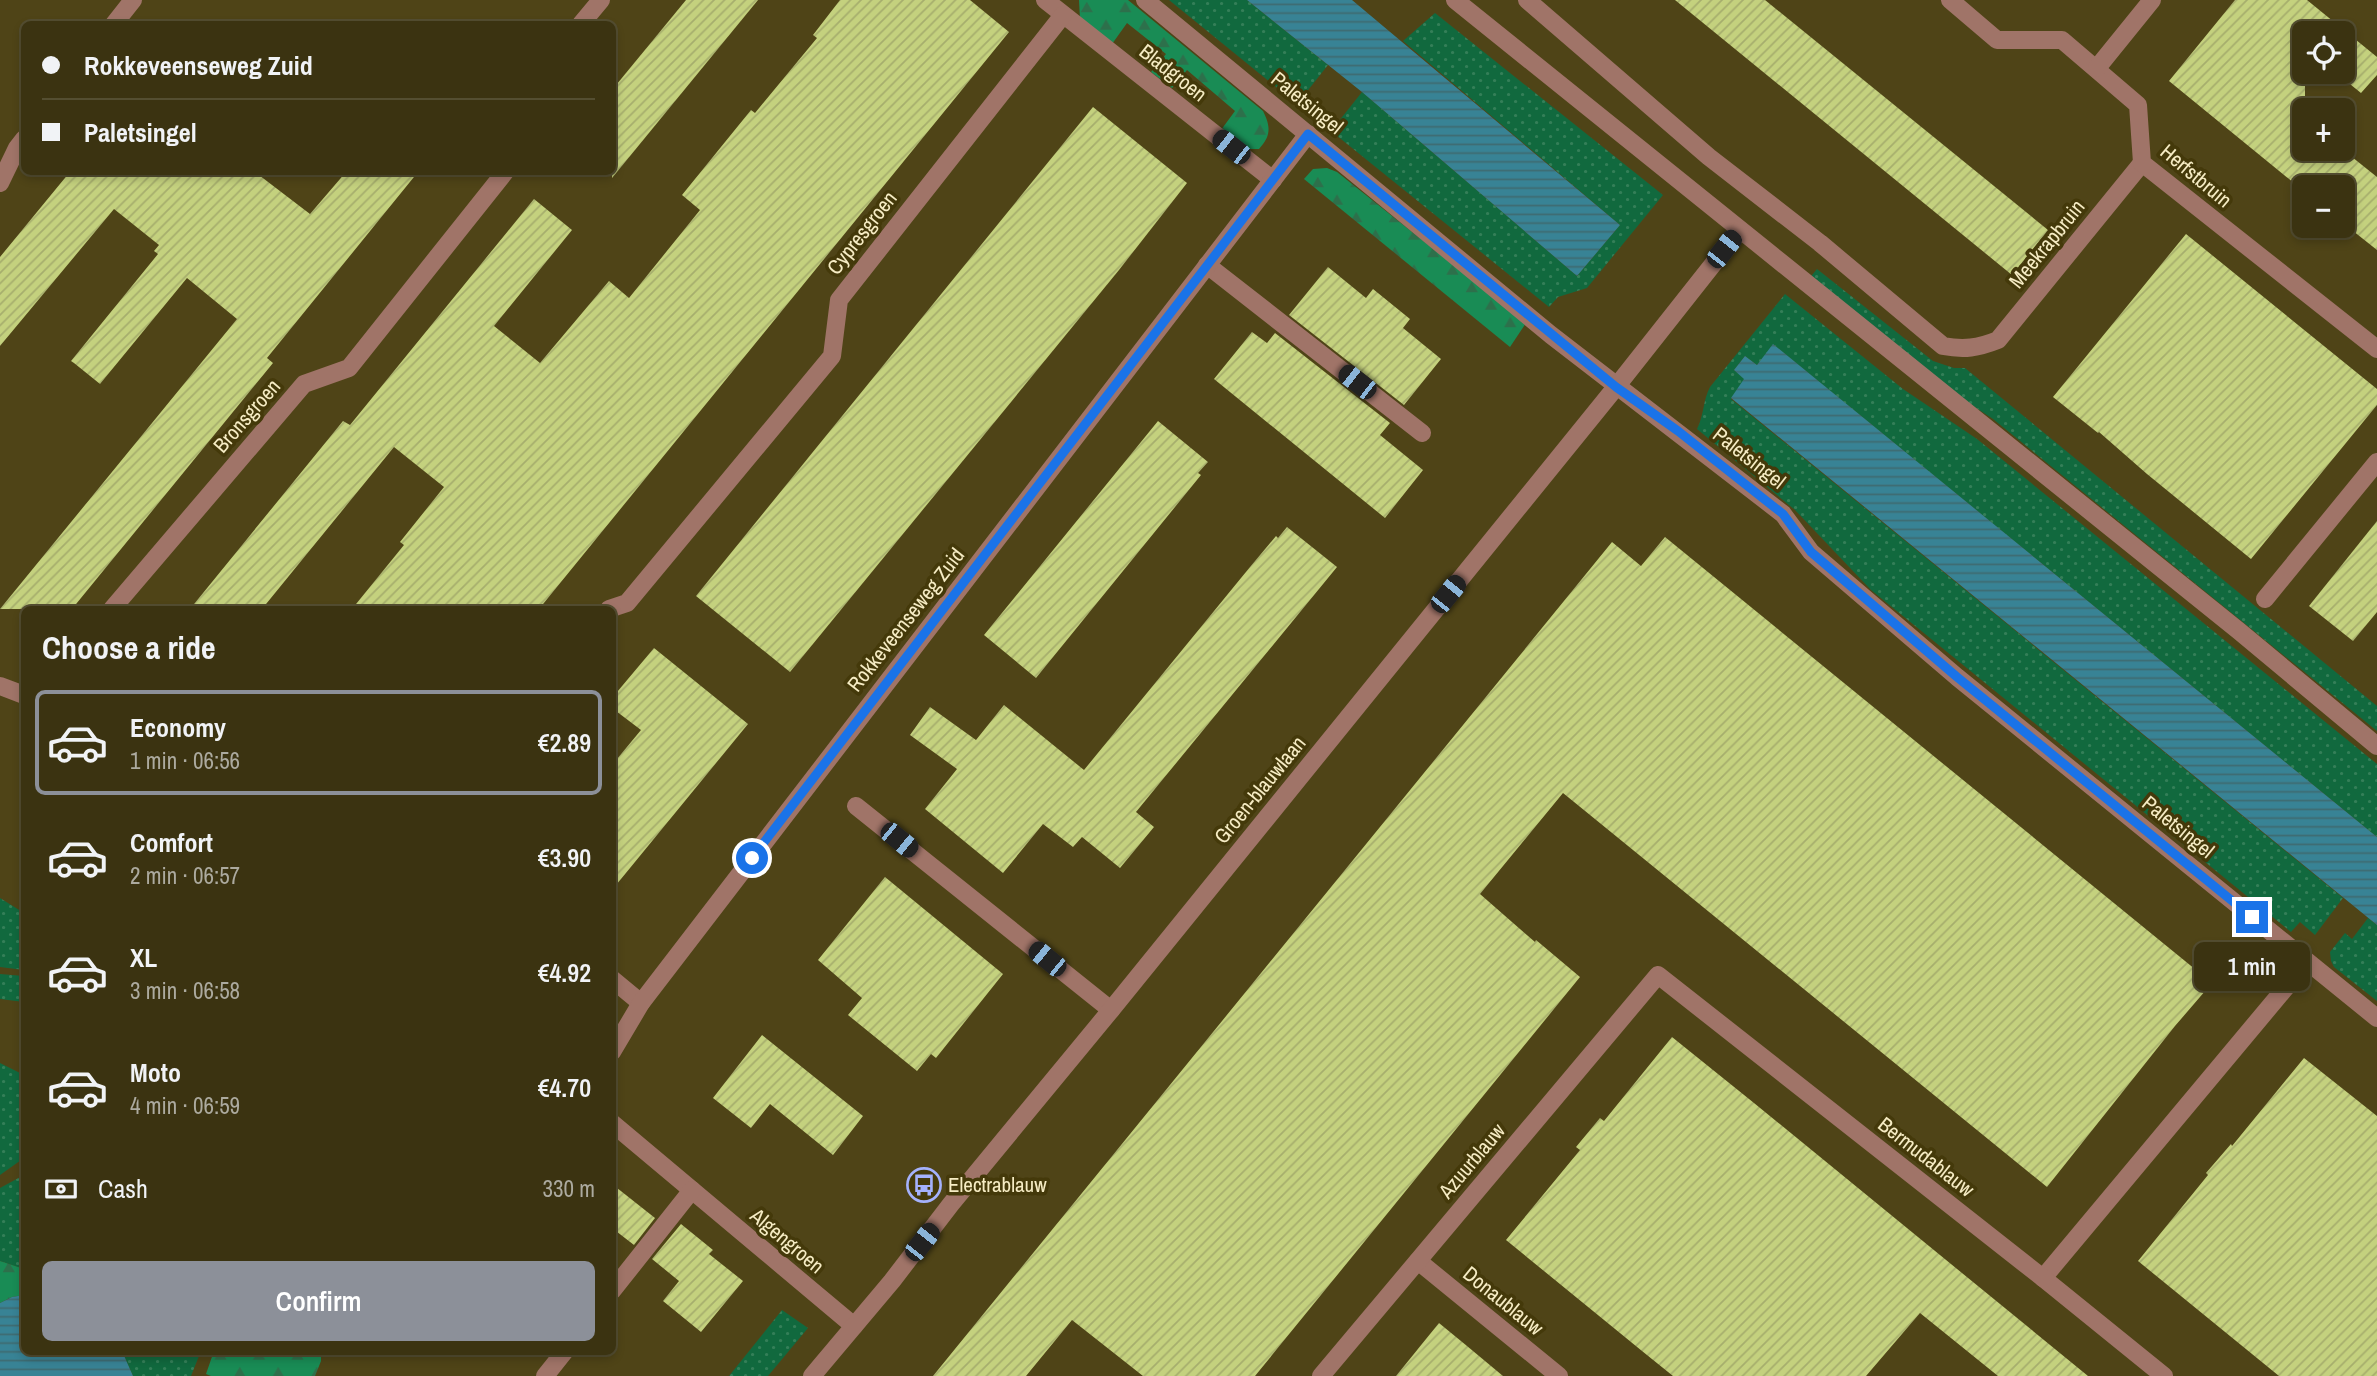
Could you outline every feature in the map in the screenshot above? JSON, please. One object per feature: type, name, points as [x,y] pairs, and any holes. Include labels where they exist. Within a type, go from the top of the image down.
[{"type":"street","points":[[116,21],[133,0]]},
{"type":"street","points":[[583,21],[601,0]]},
{"type":"street","name":"Bladgroen","points":[[1045,0],[1273,180]]},
{"type":"street","name":"Paletsingel","points":[[1145,0],[1616,387],[1678,431],[1783,514],[1811,552],[1947,668],[2377,1018]]},
{"type":"street","points":[[1455,0],[2239,631],[2377,746]]},
{"type":"street","name":"Meekrapbruin","points":[[1527,0],[1709,157],[1820,243],[1943,346],[1962,350],[1981,347],[1998,340],[2142,163]]},
{"type":"street","name":"Herfstbruin","points":[[1950,0],[1997,40],[2062,40],[2097,68],[2138,105],[2142,163],[2377,349]]},
{"type":"street","points":[[2097,68],[2152,0]]},
{"type":"street","name":"Cypresgroen","points":[[616,607],[627,603],[832,356],[839,300],[1063,15]]},
{"type":"street","name":"Rokkeveenseweg Zuid","points":[[616,1045],[641,1003],[1308,134]]},
{"type":"street","points":[[0,183],[21,143]]},
{"type":"street","name":"Bronsgroen","points":[[115,606],[304,384],[349,368],[503,175]]},
{"type":"street","name":"Groen-blauwlaan","points":[[812,1376],[1616,387],[1740,230]]},
{"type":"street","points":[[1207,265],[1422,433]]},
{"type":"street","points":[[2265,599],[2377,462]]},
{"type":"street","points":[[0,686],[21,694]]},
{"type":"street","points":[[856,806],[1111,1010]]},
{"type":"street","points":[[2043,1278],[2307,962]]},
{"type":"street","name":"Bermudablauw","points":[[1658,975],[2164,1376]]},
{"type":"street","name":"Azuurblauw","points":[[1321,1376],[1658,975]]},
{"type":"street","points":[[616,982],[641,1003]]},
{"type":"street","name":"Algengroen","points":[[616,1126],[854,1326]]},
{"type":"street","points":[[616,1286],[692,1190]]},
{"type":"street","name":"Donaublauw","points":[[1418,1261],[1559,1376]]},
{"type":"street","points":[[545,1376],[562,1355]]},
{"type":"green space","points":[[1079,0],[1128,0],[1263,111],[1269,131],[1259,149],[1247,149],[1221,130],[1235,111],[1187,70],[1172,88],[1151,72],[1166,54],[1127,23],[1112,44],[1080,19]]},
{"type":"green space","points":[[1169,0],[1247,0],[1328,65],[1297,104]]},
{"type":"green space","points":[[1435,13],[1663,195],[1587,288],[1558,297],[1549,307],[1331,131],[1362,92],[1577,276],[1620,225],[1403,41]]},
{"type":"green space","points":[[1327,168],[1337,172],[1526,323],[1510,347],[1304,179],[1313,169]]},
{"type":"green space","points":[[1817,269],[1933,361],[1954,368],[1965,368],[2377,706],[2377,731],[1993,419],[1920,371],[1808,280]]},
{"type":"green space","points":[[1785,294],[1903,389],[1977,439],[2377,764],[2377,837],[1774,345],[1757,365],[1745,356],[1734,370],[1745,379],[1731,399],[2343,898],[2315,935],[2300,922],[2291,932],[1871,590],[1795,510],[1697,429],[1710,387]]},
{"type":"green space","points":[[0,898],[21,911],[21,970],[0,967]]},
{"type":"green space","points":[[2368,918],[2377,925],[2377,1001],[2334,967],[2330,952],[2345,933],[2352,939]]},
{"type":"green space","points":[[0,974],[21,976],[21,1002],[0,999]]},
{"type":"green space","points":[[0,1063],[21,1074],[21,1160],[0,1175]]},
{"type":"green space","points":[[21,1177],[21,1268],[0,1261],[0,1188]]},
{"type":"green space","points":[[0,1261],[21,1268],[21,1296],[0,1303]]},
{"type":"green space","points":[[782,1310],[808,1328],[768,1376],[729,1376]]},
{"type":"green space","points":[[124,1355],[199,1355],[191,1376],[133,1376]]},
{"type":"green space","points":[[213,1355],[321,1355],[315,1376],[206,1374]]},
{"type":"water","points":[[1247,0],[1352,0],[1620,225],[1577,276],[1362,92]]},
{"type":"water","points":[[1773,344],[2377,837],[2377,925],[1731,398],[1744,379],[1734,370],[1745,356],[1757,365]]},
{"type":"water","points":[[21,1296],[21,1355],[124,1355],[133,1376],[0,1376],[0,1303]]},
{"type":"building","points":[[686,0],[758,0],[616,173],[616,85]]},
{"type":"building","points":[[840,0],[970,0],[1009,32],[541,606],[354,606],[404,545],[400,542],[444,487],[394,447],[264,606],[192,606],[343,421],[350,425],[534,199],[572,230],[494,326],[540,363],[609,281],[629,298],[700,210],[682,195],[751,110],[755,113],[817,38],[813,35]]},
{"type":"building","points":[[1675,0],[1765,0],[2048,230],[2012,275]]},
{"type":"building","points":[[2235,0],[2307,0],[2333,21],[2292,21],[2292,84],[2305,84],[2305,98],[2292,98],[2292,161],[2355,159],[2377,177],[2377,250],[2355,233],[2355,175],[2292,175],[2292,181],[2169,81]]},
{"type":"building","points":[[2355,39],[2377,57],[2377,75],[2361,93],[2350,84],[2355,84]]},
{"type":"building","points":[[1093,107],[1187,183],[790,672],[696,596]]},
{"type":"building","points":[[67,175],[259,175],[310,214],[343,175],[416,175],[267,358],[273,363],[74,606],[21,606],[21,609],[0,609],[237,319],[187,278],[100,384],[71,361],[158,254],[154,251],[159,245],[114,209],[0,346],[0,257]]},
{"type":"building","points":[[2186,234],[2377,389],[2377,405],[2251,559],[2053,397]]},
{"type":"building","points":[[1328,267],[1366,298],[1373,289],[1410,319],[1403,328],[1441,359],[1404,405],[1289,315]]},
{"type":"building","points":[[1252,332],[1267,343],[1275,333],[1390,423],[1380,435],[1423,470],[1385,518],[1214,379]]},
{"type":"building","points":[[1158,421],[1208,462],[1198,473],[1201,475],[1036,678],[984,635]]},
{"type":"building","points":[[2377,521],[2377,612],[2353,641],[2309,606]]},
{"type":"building","points":[[1287,527],[1337,567],[1136,812],[1154,827],[1120,868],[1082,837],[1073,847],[1043,824],[1003,873],[925,809],[957,769],[910,735],[930,707],[976,740],[1004,705],[1084,770],[1250,567]]},
{"type":"building","points":[[1665,537],[2212,983],[2047,1187],[1563,793],[1480,894],[1580,977],[1255,1376],[1143,1376],[1072,1320],[1026,1376],[933,1376],[1612,542],[1641,566]]},
{"type":"building","points":[[654,648],[748,724],[616,885],[616,760],[641,730],[616,711],[616,693]]},
{"type":"building","points":[[885,877],[1003,974],[936,1058],[931,1054],[917,1071],[848,1015],[862,998],[818,960]]},
{"type":"building","points":[[762,1035],[863,1116],[833,1155],[770,1104],[751,1128],[713,1098]]},
{"type":"building","points":[[1672,1037],[2088,1376],[1998,1376],[1920,1313],[1866,1376],[1673,1376],[1642,1351],[1506,1240],[1580,1150],[1576,1147],[1600,1118],[1604,1121]]},
{"type":"building","points":[[2304,1058],[2377,1116],[2377,1376],[2279,1376],[2138,1261],[2208,1175],[2206,1173],[2231,1144],[2232,1146]]},
{"type":"building","points":[[616,1187],[655,1218],[634,1245],[616,1231]]},
{"type":"building","points":[[681,1224],[713,1250],[709,1254],[743,1281],[701,1332],[663,1301],[679,1281],[652,1259]]},
{"type":"building","points":[[1439,1323],[1467,1346],[1503,1376],[1396,1376]]},
{"type":"place","name":"Electrablauw","points":[[924,1185]]},
{"type":"route","points":[[752,858],[1308,134],[1551,335],[1783,514],[1811,552],[1957,677],[2252,917]]}]
